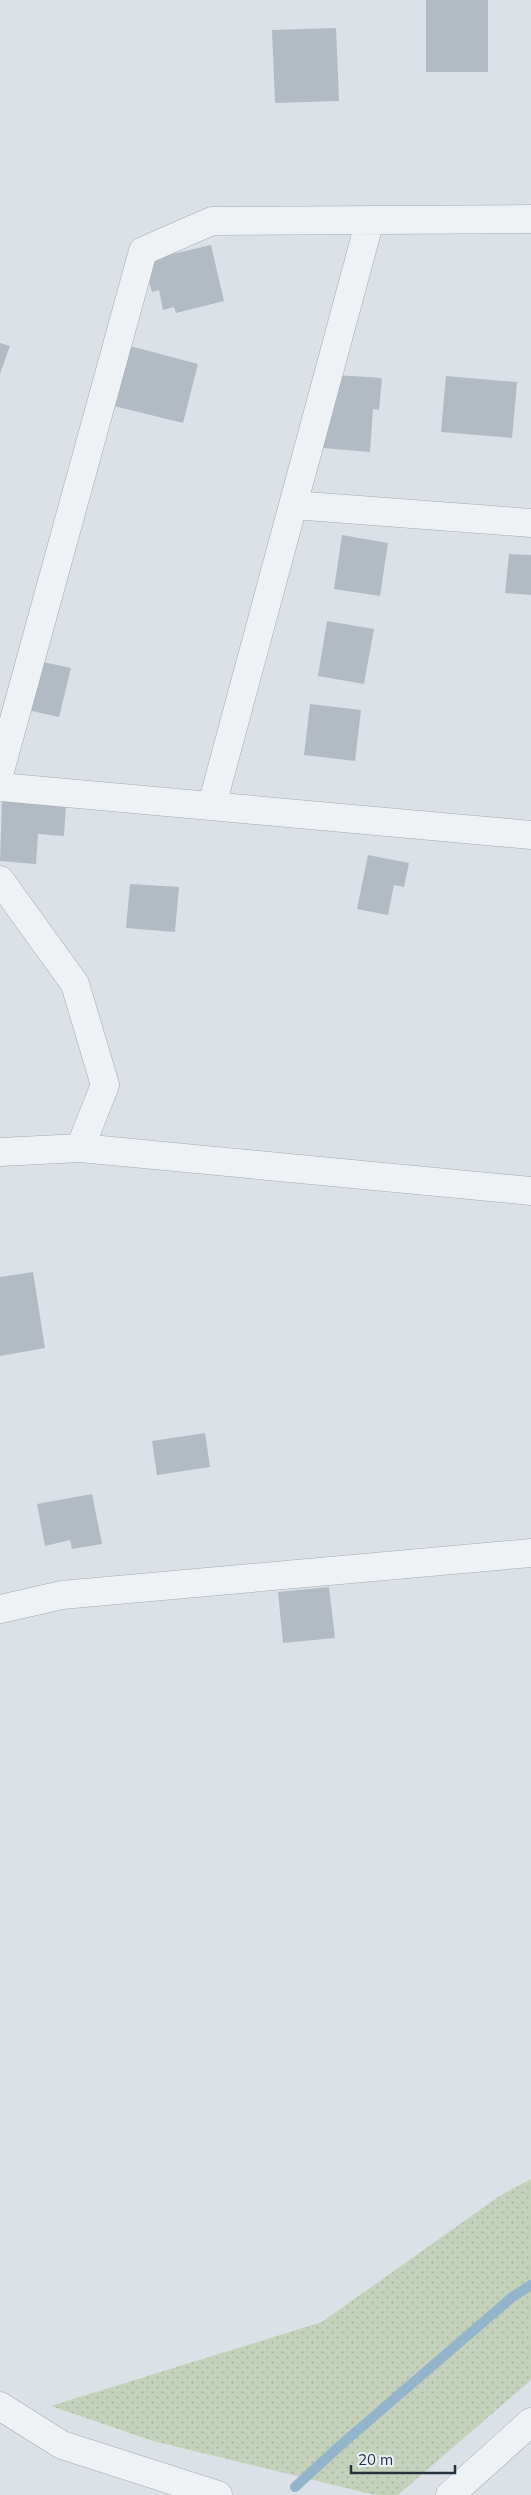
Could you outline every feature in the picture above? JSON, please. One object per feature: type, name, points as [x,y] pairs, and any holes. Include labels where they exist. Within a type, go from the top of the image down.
[{"type":"street","points":[[0,771],[143,250],[212,221],[531,219]]},
{"type":"street","points":[[212,805],[370,220]]},
{"type":"street","points":[[292,505],[531,524]]},
{"type":"street","points":[[0,788],[212,805],[531,835]]},
{"type":"street","points":[[0,880],[75,984],[105,1084],[80,1148]]},
{"type":"street","points":[[0,1152],[80,1148],[531,1191]]},
{"type":"street","points":[[0,1609],[62,1596],[531,1553]]},
{"type":"street","points":[[0,2406],[62,2445],[218,2495]]},
{"type":"street","points":[[450,2495],[531,2422]]},
{"type":"green space","points":[[531,2179],[531,2380],[398,2495],[375,2495],[153,2441],[51,2406],[322,2322],[501,2195]]},
{"type":"building","points":[[426,0],[488,0],[488,72],[426,72]]},
{"type":"building","points":[[336,28],[339,101],[275,103],[272,30]]},
{"type":"building","points":[[211,245],[224,301],[176,313],[174,307],[163,310],[159,290],[152,292],[146,271],[153,269],[151,259]]},
{"type":"building","points":[[0,343],[10,346],[0,374]]},
{"type":"building","points":[[126,345],[198,364],[183,423],[110,405]]},
{"type":"building","points":[[336,375],[382,378],[379,410],[373,409],[370,452],[323,448],[328,388]]},
{"type":"building","points":[[446,376],[517,382],[512,438],[441,432]]},
{"type":"building","points":[[342,535],[388,543],[380,596],[334,589]]},
{"type":"building","points":[[509,554],[531,555],[531,595],[505,593]]},
{"type":"building","points":[[327,621],[374,629],[364,684],[318,676]]},
{"type":"building","points":[[34,660],[71,668],[59,717],[23,709]]},
{"type":"building","points":[[310,704],[361,710],[355,761],[304,755]]},
{"type":"building","points":[[2,799],[66,804],[64,836],[38,834],[36,864],[0,861]]},
{"type":"building","points":[[368,855],[409,863],[404,887],[394,885],[388,915],[357,909]]},
{"type":"building","points":[[130,884],[179,887],[175,932],[126,928]]},
{"type":"building","points":[[33,1272],[45,1348],[0,1356],[0,1277]]},
{"type":"building","points":[[205,1433],[210,1467],[157,1475],[152,1441]]},
{"type":"building","points":[[92,1494],[102,1544],[72,1549],[70,1540],[45,1546],[37,1504]]},
{"type":"building","points":[[329,1587],[335,1638],[283,1643],[278,1592]]},
{"type":"waterway","points":[[295,2487],[343,2443],[511,2298],[531,2285]]}]
